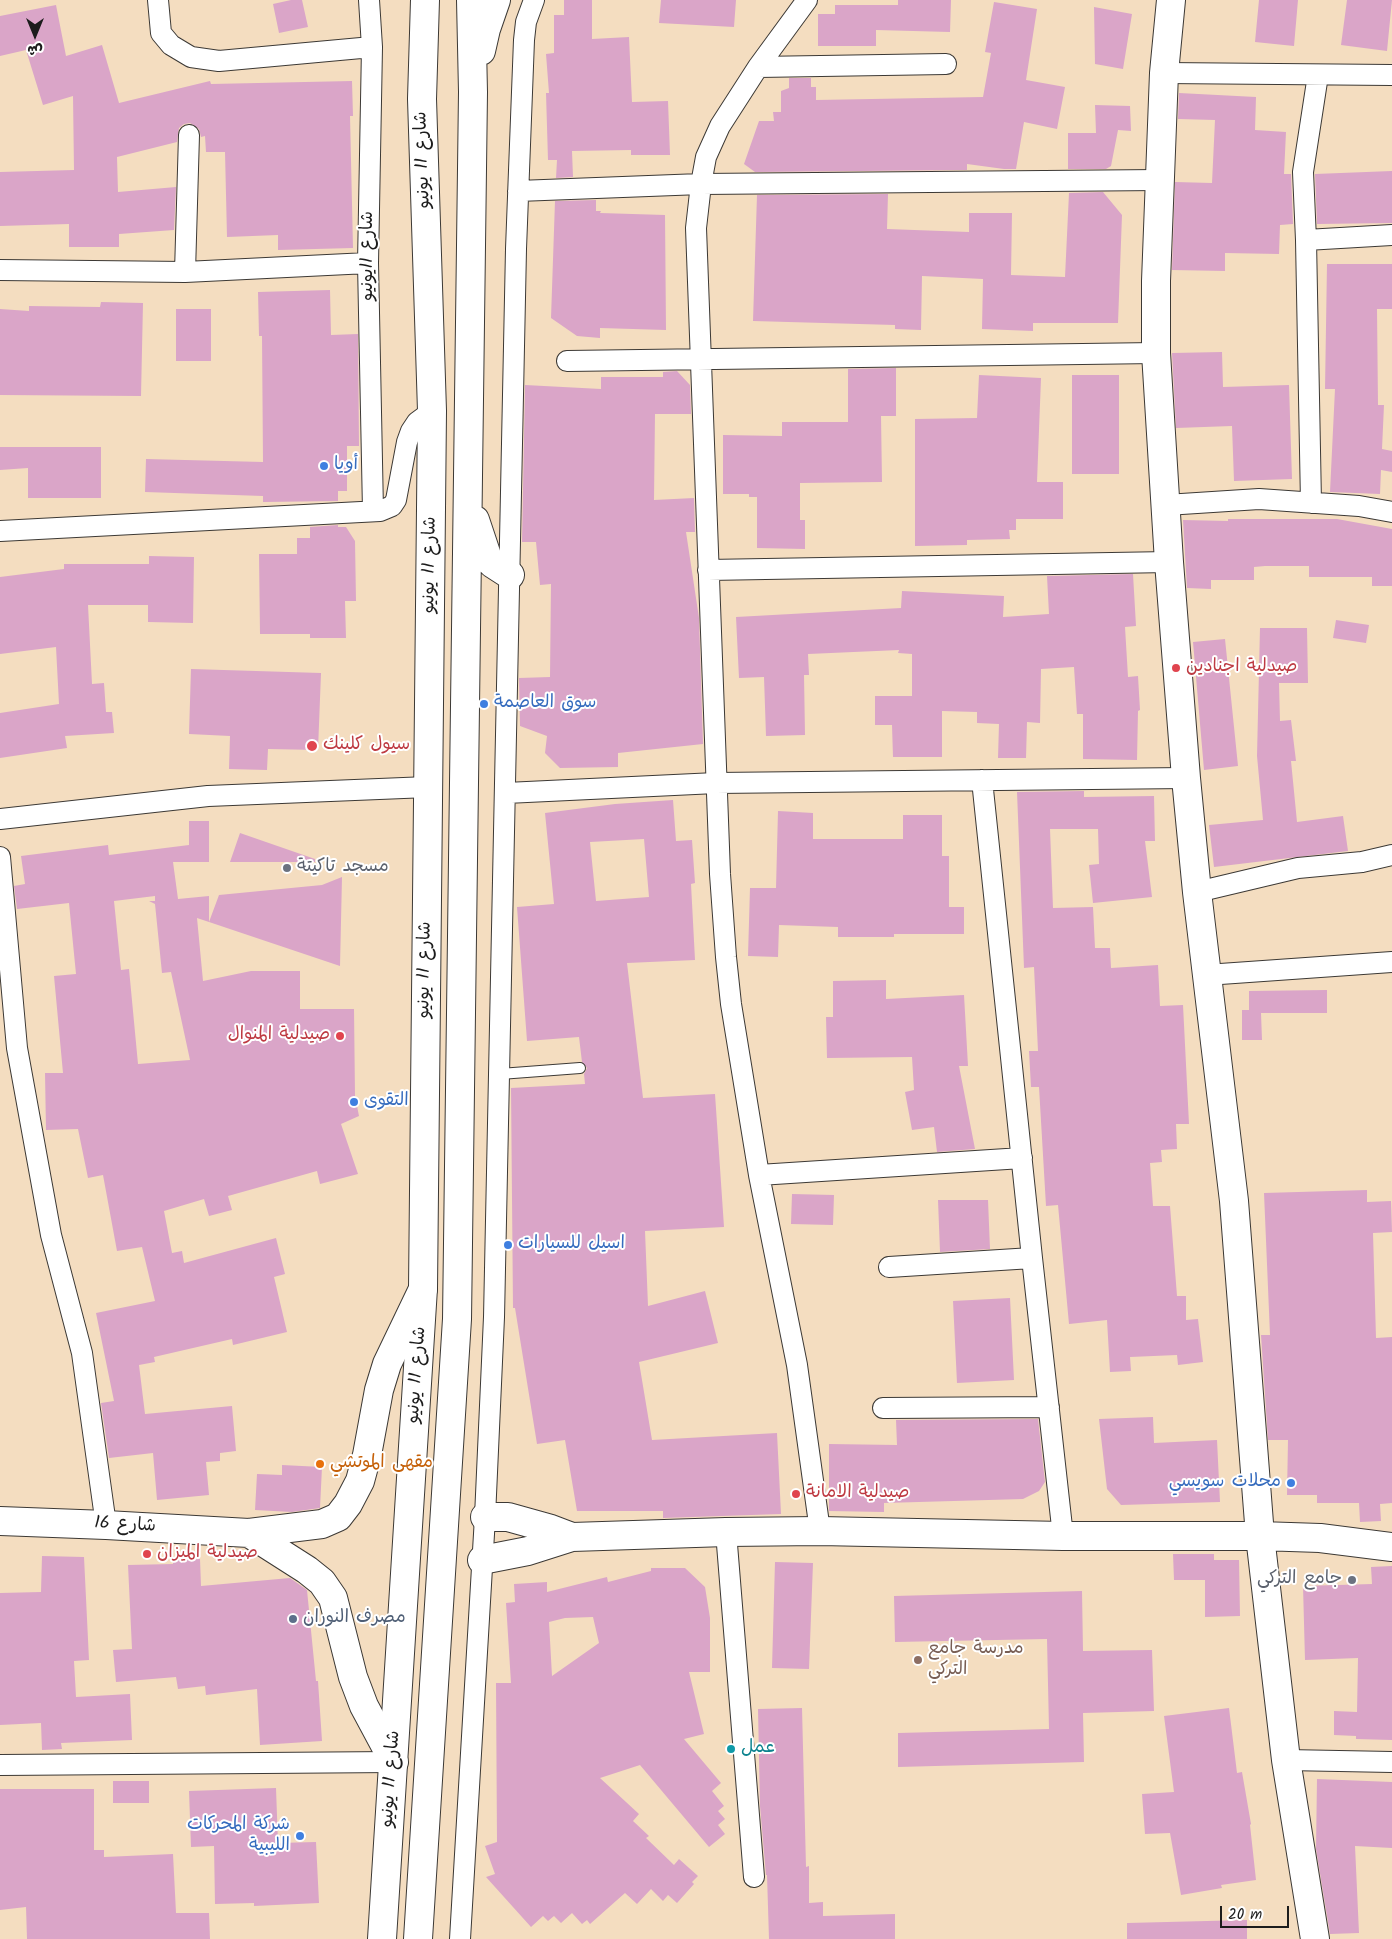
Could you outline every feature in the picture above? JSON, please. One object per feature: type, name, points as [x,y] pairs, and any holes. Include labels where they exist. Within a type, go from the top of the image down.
[{"type":"main road","name":"شارع 11 يونيو","points":[[382,1939],[423,1288],[432,410],[422,99],[425,0]]},
{"type":"main road","name":"شارع 11 يونيو","points":[[418,1939],[457,1319],[473,92],[471,0]]},
{"type":"main road","points":[[473,92],[486,29],[496,0]]},
{"type":"main road","points":[[1171,0],[1164,73],[1156,353],[1169,562],[1197,892],[1234,1202],[1260,1536],[1286,1760],[1315,1939]]},
{"type":"main road","points":[[468,493],[488,559],[510,575]]},
{"type":"main road","name":"شارع 16","points":[[0,1521],[249,1533],[322,1524],[338,1517],[348,1504],[360,1481],[368,1455],[375,1408],[387,1364],[423,1288]]},
{"type":"main road","points":[[485,1517],[508,1517],[530,1522],[572,1537]]},
{"type":"main road","points":[[482,1560],[528,1551],[572,1537],[726,1532],[820,1531],[1064,1536],[1260,1536],[1320,1538],[1392,1547]]},
{"type":"main road","points":[[249,1533],[307,1570],[322,1582],[333,1598],[353,1677],[361,1698],[394,1762]]},
{"type":"street","points":[[158,0],[161,33],[171,45],[191,57],[219,61],[372,47]]},
{"type":"street","name":"شارع 11يونيو","points":[[369,0],[372,47],[368,263],[373,511]]},
{"type":"street","points":[[460,1939],[485,1517],[494,1317],[518,191],[524,40],[526,22],[534,0]]},
{"type":"street","points":[[807,0],[758,67],[720,126],[706,157],[696,228],[716,782],[727,966],[731,1004],[759,1176],[797,1365],[820,1531]]},
{"type":"street","points":[[758,67],[946,64]]},
{"type":"street","points":[[1164,73],[1392,76]]},
{"type":"street","points":[[1311,503],[1303,172],[1318,75]]},
{"type":"street","points":[[185,272],[189,136]]},
{"type":"street","points":[[518,191],[701,184],[1160,180]]},
{"type":"street","points":[[1306,240],[1392,235]]},
{"type":"street","points":[[0,270],[185,272],[368,263]]},
{"type":"street","points":[[567,361],[1156,353]]},
{"type":"street","points":[[0,531],[386,509],[396,500],[407,442],[411,431],[417,422],[432,410]]},
{"type":"street","points":[[1166,505],[1259,500],[1359,506],[1392,512]]},
{"type":"street","points":[[708,570],[1169,562]]},
{"type":"street","points":[[506,793],[716,782],[1186,778]]},
{"type":"street","points":[[982,780],[1032,1258],[1064,1536]]},
{"type":"street","points":[[0,819],[208,796],[428,787]]},
{"type":"street","points":[[1197,892],[1298,868],[1362,862],[1392,855]]},
{"type":"street","points":[[0,857],[18,1048],[51,1235],[82,1353],[106,1525]]},
{"type":"street","points":[[1206,975],[1392,962]]},
{"type":"street","points":[[759,1176],[1022,1158]]},
{"type":"street","points":[[889,1268],[1032,1258]]},
{"type":"street","points":[[883,1408],[1049,1407]]},
{"type":"street","points":[[726,1532],[754,1877]]},
{"type":"street","points":[[1286,1760],[1392,1762]]},
{"type":"street","points":[[0,1765],[394,1762]]},
{"type":"lane","points":[[500,1074],[580,1068]]},
{"type":"building","points":[[291,0],[302,0],[308,27],[279,33],[273,4]]},
{"type":"building","points":[[564,0],[592,0],[592,39],[629,37],[632,102],[668,101],[670,155],[631,155],[631,150],[572,151],[573,177],[556,178],[557,160],[548,160],[546,93],[549,93],[546,54],[554,53],[554,15],[564,15]]},
{"type":"building","points":[[661,0],[736,0],[734,27],[659,23]]},
{"type":"building","points":[[898,0],[951,0],[950,32],[876,30],[876,46],[818,46],[818,14],[835,14],[835,5],[898,5]]},
{"type":"building","points":[[1259,0],[1298,0],[1294,46],[1255,42]]},
{"type":"building","points":[[1347,0],[1392,0],[1387,51],[1341,45]]},
{"type":"building","points":[[994,2],[1037,9],[1026,80],[1065,87],[1057,129],[1024,122],[1016,169],[967,164],[967,170],[755,172],[744,164],[759,121],[774,121],[773,112],[781,112],[781,91],[789,88],[789,78],[811,78],[811,87],[816,87],[816,100],[983,97],[991,53],[985,52]]},
{"type":"building","points":[[56,5],[66,56],[102,45],[119,103],[210,81],[211,84],[352,81],[353,116],[350,116],[353,248],[278,250],[278,235],[227,237],[225,152],[206,152],[205,136],[201,137],[199,129],[190,123],[184,124],[179,128],[177,142],[117,157],[118,192],[176,187],[174,230],[119,234],[119,247],[69,247],[69,224],[0,226],[0,172],[74,170],[73,96],[43,105],[26,50],[0,56],[0,16]]},
{"type":"building","points":[[1094,7],[1132,14],[1123,69],[1095,64]]},
{"type":"building","points":[[1179,93],[1256,97],[1255,130],[1286,132],[1284,174],[1291,174],[1293,224],[1280,225],[1279,254],[1225,253],[1225,271],[1172,270],[1175,182],[1212,183],[1215,120],[1178,119]]},
{"type":"building","points":[[1095,105],[1130,106],[1131,131],[1118,130],[1111,166],[1106,169],[1068,169],[1068,133],[1096,133]]},
{"type":"building","points":[[1392,171],[1392,223],[1317,224],[1315,174]]},
{"type":"building","points":[[1103,192],[1122,215],[1118,323],[1033,323],[1033,331],[982,329],[983,279],[922,276],[921,330],[895,329],[895,325],[753,321],[757,195],[888,194],[887,229],[969,232],[969,213],[1012,213],[1011,275],[1065,277],[1069,193]]},
{"type":"building","points":[[596,200],[596,211],[601,211],[600,213],[665,215],[666,330],[600,328],[600,338],[577,336],[551,318],[555,201]]},
{"type":"building","points":[[1327,264],[1392,264],[1392,309],[1377,309],[1378,405],[1384,405],[1382,449],[1392,451],[1392,472],[1381,470],[1380,494],[1330,492],[1335,389],[1325,389]]},
{"type":"building","points":[[330,290],[331,335],[358,334],[359,446],[347,446],[347,491],[338,491],[338,501],[263,502],[263,496],[145,492],[146,459],[263,462],[262,336],[259,336],[258,292]]},
{"type":"building","points":[[101,302],[143,303],[141,396],[0,395],[0,309],[29,311],[29,306],[100,307]]},
{"type":"building","points":[[176,309],[211,309],[211,361],[176,361]]},
{"type":"building","points":[[1222,352],[1223,387],[1289,385],[1292,479],[1234,481],[1232,426],[1176,428],[1172,353]]},
{"type":"building","points":[[896,368],[896,416],[881,416],[882,482],[800,483],[800,520],[805,520],[805,549],[757,548],[757,497],[749,497],[749,494],[723,494],[723,435],[782,436],[782,422],[848,422],[848,369]]},
{"type":"building","points":[[677,371],[690,385],[691,414],[655,414],[654,500],[694,498],[695,532],[686,532],[699,618],[703,744],[618,753],[618,767],[560,768],[545,753],[547,736],[520,726],[519,678],[550,677],[551,584],[540,585],[536,542],[522,542],[525,385],[601,389],[601,377],[663,377],[663,372]]},
{"type":"building","points":[[979,375],[1041,378],[1037,482],[1063,482],[1063,519],[1016,519],[1016,530],[1009,530],[1010,539],[967,540],[967,545],[915,546],[915,419],[977,418]]},
{"type":"building","points":[[1072,375],[1119,375],[1119,474],[1072,474]]},
{"type":"building","points":[[0,447],[101,447],[101,498],[28,498],[28,468],[0,470]]},
{"type":"building","points":[[1228,519],[1337,519],[1392,529],[1392,586],[1372,586],[1372,577],[1309,577],[1309,566],[1265,566],[1254,567],[1254,580],[1211,580],[1211,589],[1187,588],[1183,520],[1228,521]]},
{"type":"building","points":[[338,525],[338,527],[346,527],[355,541],[356,601],[345,601],[346,638],[310,638],[310,634],[260,634],[259,554],[297,554],[297,538],[310,538],[310,527]]},
{"type":"building","points":[[149,556],[194,557],[193,623],[148,622],[148,605],[88,605],[92,684],[104,683],[106,712],[112,712],[114,733],[65,736],[67,748],[0,758],[0,713],[59,704],[56,647],[0,654],[0,577],[64,569],[64,564],[149,564]]},
{"type":"building","points":[[1133,574],[1136,626],[1125,627],[1128,677],[1138,676],[1140,710],[1138,711],[1137,760],[1083,759],[1083,714],[1077,714],[1074,667],[1041,669],[1040,723],[1027,722],[1026,758],[998,758],[999,724],[977,723],[977,712],[942,711],[942,757],[893,757],[892,725],[875,725],[875,696],[912,696],[912,654],[898,653],[899,650],[808,654],[809,675],[804,675],[805,735],[766,736],[764,677],[739,678],[736,617],[901,608],[902,591],[1004,596],[1003,617],[1049,614],[1047,576]]},
{"type":"building","points":[[1336,620],[1369,625],[1366,643],[1333,638]]},
{"type":"building","points":[[1260,628],[1307,628],[1308,683],[1279,683],[1280,721],[1291,720],[1296,761],[1291,761],[1297,822],[1343,816],[1348,851],[1214,867],[1209,825],[1263,820],[1257,756]]},
{"type":"building","points":[[1225,639],[1238,766],[1204,770],[1193,642]]},
{"type":"building","points":[[191,669],[321,673],[318,750],[268,749],[267,770],[229,769],[230,736],[189,734]]},
{"type":"building","points":[[1084,791],[1084,797],[1154,796],[1155,841],[1145,841],[1152,897],[1093,903],[1089,865],[1099,864],[1098,829],[1050,829],[1053,908],[1093,907],[1095,948],[1110,948],[1111,968],[1158,965],[1160,1006],[1183,1005],[1189,1124],[1176,1124],[1177,1149],[1161,1150],[1162,1162],[1150,1163],[1153,1206],[1170,1206],[1177,1296],[1186,1296],[1186,1320],[1198,1319],[1203,1362],[1178,1365],[1177,1355],[1130,1357],[1131,1371],[1110,1372],[1107,1320],[1069,1324],[1058,1205],[1046,1206],[1039,1087],[1031,1087],[1029,1051],[1038,1051],[1034,967],[1024,968],[1017,792]]},
{"type":"building","points":[[673,800],[676,841],[692,840],[695,883],[691,884],[695,960],[627,963],[643,1098],[715,1094],[724,1227],[645,1231],[648,1306],[705,1291],[718,1343],[639,1362],[652,1440],[777,1433],[781,1514],[663,1518],[663,1511],[577,1511],[565,1440],[537,1444],[515,1308],[513,1308],[511,1088],[585,1084],[584,1074],[587,1068],[582,1062],[579,1037],[527,1041],[517,907],[554,904],[545,813],[615,804]],"holes":[[[644,839],[649,897],[596,901],[590,842]]]},
{"type":"building","points":[[778,811],[813,813],[813,839],[903,839],[903,815],[942,815],[942,856],[949,856],[949,907],[964,907],[964,934],[894,934],[894,937],[838,937],[838,927],[779,925],[778,957],[748,956],[750,888],[776,888]]},
{"type":"building","points":[[189,821],[209,821],[209,862],[173,862],[178,899],[209,896],[209,922],[197,918],[203,981],[251,971],[300,971],[300,1009],[354,1009],[355,1096],[359,1116],[341,1124],[358,1174],[320,1184],[317,1171],[228,1196],[232,1210],[209,1216],[204,1199],[164,1211],[172,1253],[182,1251],[184,1263],[276,1238],[285,1274],[274,1277],[287,1332],[233,1345],[232,1339],[154,1357],[155,1362],[139,1365],[145,1414],[232,1406],[236,1451],[220,1453],[220,1461],[206,1462],[209,1495],[157,1500],[153,1453],[109,1458],[101,1403],[114,1401],[96,1313],[155,1301],[142,1247],[117,1251],[103,1175],[88,1178],[78,1129],[46,1130],[45,1073],[63,1073],[54,976],[76,974],[69,903],[17,909],[14,886],[25,884],[21,856],[108,845],[109,855],[189,845]],"holes":[[[155,896],[155,901],[149,901],[155,904],[162,973],[171,972],[190,1060],[138,1064],[129,969],[121,970],[114,901]]]},
{"type":"building","points":[[240,833],[315,859],[315,862],[230,862]]},
{"type":"building","points":[[342,877],[340,966],[209,922],[219,895],[322,885]]},
{"type":"building","points":[[886,980],[886,999],[964,995],[968,1066],[959,1066],[975,1149],[937,1152],[934,1127],[912,1130],[905,1092],[914,1090],[912,1057],[827,1058],[826,1017],[833,1017],[833,981]]},
{"type":"building","points":[[1327,990],[1327,1013],[1261,1013],[1262,1040],[1242,1040],[1242,1010],[1249,1010],[1249,991]]},
{"type":"building","points":[[1367,1190],[1367,1202],[1391,1201],[1392,1232],[1373,1233],[1376,1338],[1392,1337],[1392,1503],[1380,1504],[1381,1521],[1360,1522],[1359,1503],[1317,1503],[1317,1495],[1287,1495],[1288,1440],[1268,1440],[1261,1335],[1270,1335],[1264,1193]]},
{"type":"building","points":[[792,1194],[834,1195],[833,1225],[791,1224]]},
{"type":"building","points":[[938,1200],[988,1200],[990,1249],[940,1252]]},
{"type":"building","points":[[1010,1298],[1014,1380],[957,1383],[953,1301]]},
{"type":"building","points":[[1153,1417],[1154,1443],[1217,1440],[1220,1502],[1121,1505],[1107,1489],[1099,1419]]},
{"type":"building","points":[[1038,1419],[1045,1482],[1039,1491],[1023,1499],[884,1503],[884,1512],[829,1511],[829,1444],[897,1445],[896,1420]]},
{"type":"building","points":[[282,1465],[322,1467],[320,1508],[292,1512],[255,1510],[257,1474],[282,1475]]},
{"type":"building","points":[[1173,1554],[1214,1554],[1214,1560],[1239,1560],[1240,1616],[1205,1617],[1205,1580],[1174,1580]]},
{"type":"building","points":[[42,1556],[84,1557],[89,1660],[74,1661],[76,1697],[130,1694],[132,1740],[61,1743],[62,1749],[42,1750],[41,1723],[0,1725],[0,1593],[41,1592]]},
{"type":"building","points":[[200,1559],[201,1586],[290,1578],[307,1590],[316,1681],[318,1681],[322,1741],[260,1745],[257,1689],[206,1695],[205,1686],[178,1689],[176,1677],[116,1682],[113,1650],[132,1649],[128,1565],[173,1564],[173,1560]]},
{"type":"building","points":[[775,1562],[813,1563],[809,1669],[772,1668]]},
{"type":"building","points":[[1392,1566],[1392,1740],[1356,1739],[1356,1736],[1334,1735],[1334,1711],[1357,1712],[1358,1658],[1305,1660],[1303,1586],[1372,1584],[1371,1567]]},
{"type":"building","points":[[651,1568],[685,1568],[705,1587],[710,1618],[710,1672],[689,1672],[704,1734],[684,1739],[721,1783],[712,1791],[724,1806],[718,1811],[725,1819],[718,1825],[725,1834],[709,1847],[640,1765],[600,1778],[639,1814],[633,1821],[649,1836],[646,1838],[674,1865],[679,1859],[698,1876],[692,1882],[694,1884],[677,1903],[668,1895],[663,1901],[651,1889],[637,1904],[625,1893],[590,1924],[587,1920],[582,1924],[572,1913],[561,1923],[554,1916],[548,1921],[543,1916],[531,1927],[486,1877],[495,1874],[485,1846],[497,1842],[496,1683],[511,1683],[506,1603],[515,1602],[514,1584],[547,1582],[547,1592],[607,1577],[608,1582],[651,1571]],"holes":[[[593,1617],[599,1643],[552,1676],[549,1622],[565,1618]]]},
{"type":"building","points":[[1082,1591],[1083,1651],[1152,1650],[1154,1711],[1083,1713],[1084,1762],[898,1767],[898,1733],[1049,1729],[1047,1639],[895,1642],[894,1596]]},
{"type":"building","points":[[802,1708],[806,1867],[809,1866],[809,1903],[823,1902],[823,1916],[895,1914],[895,1939],[769,1939],[767,1875],[760,1806],[758,1709]]},
{"type":"building","points":[[1229,1708],[1237,1773],[1242,1772],[1251,1824],[1256,1880],[1221,1885],[1222,1888],[1181,1895],[1170,1833],[1145,1834],[1142,1794],[1174,1792],[1164,1716]]},
{"type":"building","points":[[1317,1779],[1392,1782],[1392,1848],[1355,1846],[1359,1933],[1330,1934],[1316,1849]]},
{"type":"building","points":[[113,1781],[149,1781],[149,1803],[113,1803]]},
{"type":"building","points":[[276,1788],[278,1843],[316,1842],[319,1903],[254,1906],[254,1903],[215,1904],[214,1846],[191,1847],[189,1791]]},
{"type":"building","points":[[0,1789],[94,1789],[94,1850],[104,1850],[104,1857],[173,1854],[176,1913],[209,1913],[210,1939],[27,1939],[26,1907],[0,1910]]},
{"type":"building","points":[[1247,1920],[1247,1939],[1127,1939],[1127,1923]]},
{"type":"place","name":"أويا","points":[[324,466]]},
{"type":"place","name":"صيدلية اجنادين","points":[[1176,668]]},
{"type":"place","name":"سوق العاصمة","points":[[484,704]]},
{"type":"place","name":"سيول كلينك","points":[[312,746]]},
{"type":"place","name":"مسجد تاكيتة","points":[[287,868]]},
{"type":"place","name":"صيدلية المنوال","points":[[340,1036]]},
{"type":"place","name":"التقوى","points":[[354,1102]]},
{"type":"place","name":"اسيل للسيارات","points":[[508,1245]]},
{"type":"place","name":"مقهى الموتشي","points":[[320,1464]]},
{"type":"place","name":"محلات سويسي","points":[[1291,1483]]},
{"type":"place","name":"صيدلية الامانة","points":[[796,1494]]},
{"type":"place","name":"صيدلية الميزان","points":[[147,1554]]},
{"type":"place","name":"جامع التركي","points":[[1352,1580]]},
{"type":"place","name":"مصرف النوران","points":[[293,1619]]},
{"type":"place","name":"مدرسة جامع التركي","points":[[918,1660]]},
{"type":"place","name":"عمل","points":[[731,1749]]},
{"type":"place","name":"شركة المحركات الليبية","points":[[300,1836]]}]
